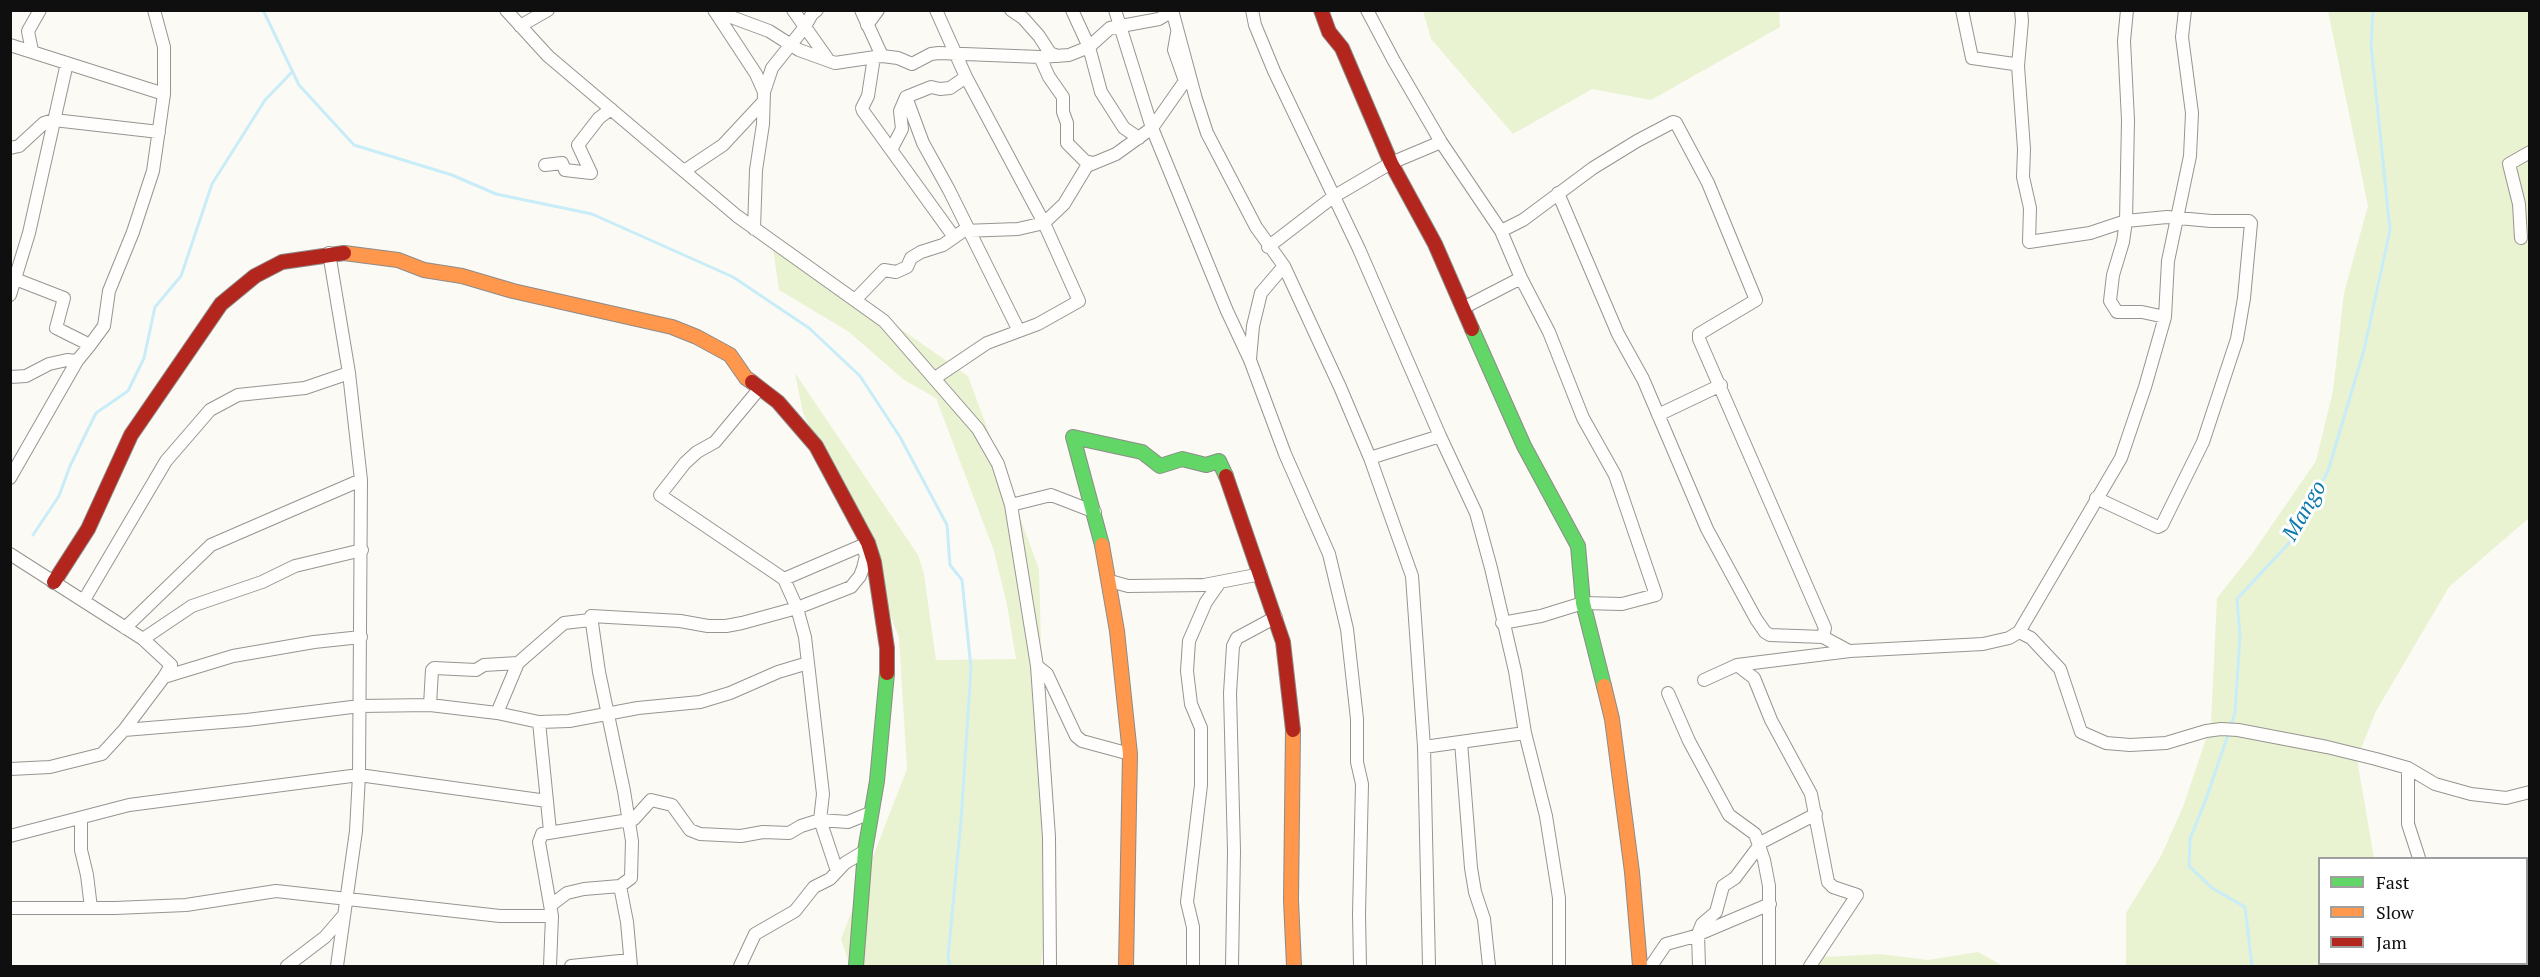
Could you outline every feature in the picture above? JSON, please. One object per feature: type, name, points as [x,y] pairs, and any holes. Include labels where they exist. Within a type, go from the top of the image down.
[{"type":"street","points":[[32,51],[28,31],[40,10]]},
{"type":"street","points":[[10,478],[77,361],[104,326],[109,291],[148,189],[164,94],[164,47],[154,10]]},
{"type":"street","points":[[506,10],[548,56],[754,229],[884,321],[978,429],[998,464],[1011,506],[1037,666],[1049,837],[1050,966]]},
{"type":"street","points":[[520,26],[548,10]]},
{"type":"street","points":[[794,10],[804,28],[829,60]]},
{"type":"street","points":[[684,171],[723,145],[763,97],[772,68],[817,10]]},
{"type":"street","points":[[861,10],[878,56],[868,96],[862,108],[954,237]]},
{"type":"street","points":[[867,25],[878,10]]},
{"type":"street","points":[[935,378],[987,343],[1038,324],[1079,301],[1044,223],[966,77],[936,10]]},
{"type":"street","points":[[1011,10],[1023,18],[1050,53],[1058,56]]},
{"type":"street","points":[[1072,10],[1089,47],[1101,92],[1124,128],[1139,138]]},
{"type":"street","points":[[1115,10],[1152,128],[1227,311],[1250,360],[1285,454],[1329,554],[1347,629],[1357,719],[1357,762],[1362,784],[1360,966]]},
{"type":"street","points":[[1246,10],[1359,249],[1476,513],[1515,671],[1525,733],[1546,816],[1559,898],[1559,966]]},
{"type":"street","points":[[1252,10],[1255,25]]},
{"type":"street","points":[[1321,10],[1329,32],[1342,48],[1391,163],[1436,244],[1524,446],[1578,546],[1583,603],[1612,720],[1632,872],[1640,966]]},
{"type":"street","points":[[1367,10],[1394,62],[1442,142],[1501,231],[1521,278],[1549,332],[1583,418],[1615,475],[1656,596],[1622,604],[1583,603],[1541,616],[1502,622]]},
{"type":"street","points":[[1962,10],[1972,58],[2018,66]]},
{"type":"street","points":[[2021,10],[2018,66],[2024,149],[2023,177],[2030,208],[2030,242],[2090,233],[2126,221],[2167,217],[2251,221],[2244,298],[2237,339],[2203,442],[2162,525],[2157,527],[2096,498]]},
{"type":"street","points":[[2127,10],[2124,41],[2128,120],[2126,221],[2123,242],[2113,276],[2110,301],[2117,312],[2142,312],[2165,317]]},
{"type":"street","points":[[1704,680],[1737,665],[1850,651],[1983,644],[2009,638],[2019,632],[2121,458],[2165,317],[2168,261],[2179,219],[2190,156],[2192,113],[2182,37],[2185,10]]},
{"type":"street","points":[[714,11],[723,12],[769,31],[799,50],[829,60],[843,63],[878,56],[898,58],[912,64],[931,54],[1058,56],[1089,47],[1110,28],[1154,20],[1172,11],[1207,133],[1256,227],[1268,247],[1284,266],[1370,458],[1412,576],[1424,747],[1429,966]]},
{"type":"street","points":[[714,11],[756,74],[763,97],[763,124],[756,170],[754,229]]},
{"type":"street","points":[[855,300],[884,270],[896,272],[907,267],[912,258],[921,252],[943,245],[969,230],[997,231],[1027,228],[1044,223],[1064,204],[1087,166],[1116,154],[1152,128],[1185,81],[1174,50],[1178,27]]},
{"type":"street","points":[[10,45],[164,94]]},
{"type":"street","points":[[1040,57],[1049,78],[1063,97],[1067,143],[1085,161],[1093,163]]},
{"type":"street","points":[[10,295],[67,63]]},
{"type":"street","points":[[891,150],[902,129],[900,111],[906,97],[931,87],[940,89],[950,87],[966,77]]},
{"type":"street","points":[[906,97],[923,143],[969,230],[1018,331]]},
{"type":"street","points":[[545,165],[562,163],[565,170],[591,173],[578,144],[599,118],[611,109]]},
{"type":"street","points":[[10,148],[19,146],[44,123],[54,120],[159,132]]},
{"type":"street","points":[[1501,231],[1522,220],[1558,193],[1637,141],[1673,122],[1676,123],[1703,173],[1756,297],[1756,300],[1698,337],[1721,385],[1825,628],[1823,637]]},
{"type":"street","points":[[1268,247],[1333,196],[1391,163],[1442,142]]},
{"type":"street","points":[[2521,238],[2519,204],[2509,164],[2529,152]]},
{"type":"street","points":[[1558,193],[1618,334],[1643,379],[1707,529],[1765,632],[1770,635],[1823,637],[1850,651]]},
{"type":"street","points":[[329,253],[349,373],[361,480],[362,550],[359,775],[356,831],[337,966]]},
{"type":"street","points":[[54,582],[88,529],[130,435],[221,304],[240,286],[269,267],[302,257],[329,253],[398,260],[424,270],[462,276],[513,291],[672,327],[730,355],[746,378],[778,402],[816,446],[865,544],[881,600],[887,648],[887,679],[879,759],[865,851],[856,966]]},
{"type":"street","points":[[1250,360],[1253,326],[1261,293],[1284,266]]},
{"type":"street","points":[[14,278],[64,298],[56,328],[90,345]]},
{"type":"street","points":[[1463,308],[1521,278]]},
{"type":"street","points":[[10,377],[26,376],[50,364],[67,360],[77,361]]},
{"type":"street","points":[[84,600],[166,461],[210,410],[238,395],[305,388],[349,373]]},
{"type":"street","points":[[1658,415],[1721,385]]},
{"type":"street","points":[[760,388],[715,442],[697,452],[660,495],[784,579],[797,608],[805,637],[823,794],[820,820],[837,871]]},
{"type":"street","points":[[1370,458],[1440,436]]},
{"type":"street","points":[[1126,966],[1130,754],[1123,676],[1110,581],[1095,512],[1072,440],[1073,437],[1142,452],[1160,466],[1182,459],[1206,465],[1219,461],[1232,489],[1283,642],[1293,730],[1291,900],[1294,966]]},
{"type":"street","points":[[125,628],[211,545],[361,480]]},
{"type":"street","points":[[1011,506],[1052,495],[1095,512]]},
{"type":"street","points":[[784,579],[865,544]]},
{"type":"street","points":[[10,908],[186,905],[276,891],[500,916],[551,911],[567,893],[620,886],[632,878],[629,820],[590,620],[592,615],[726,626],[797,608],[851,587],[863,568],[866,556],[865,544]]},
{"type":"street","points":[[143,639],[192,606],[262,582],[295,566],[362,550]]},
{"type":"street","points":[[10,555],[143,639],[171,665],[124,730],[102,754],[50,767],[10,769]]},
{"type":"street","points":[[1110,581],[1128,586],[1204,585],[1261,574]]},
{"type":"street","points":[[1193,966],[1193,927],[1187,902],[1201,785],[1201,728],[1191,704],[1189,641],[1206,602],[1220,582]]},
{"type":"street","points":[[1232,966],[1234,852],[1230,693],[1233,646],[1237,638],[1276,616]]},
{"type":"street","points":[[497,713],[518,663],[564,623],[590,620]]},
{"type":"street","points":[[2019,632],[2031,638],[2060,669],[2081,732],[2106,743],[2130,745],[2166,743],[2206,731],[2238,730],[2327,747],[2408,768],[2435,784],[2472,794],[2506,798],[2529,792]]},
{"type":"street","points":[[164,677],[233,656],[262,650],[361,638]]},
{"type":"street","points":[[430,705],[434,668],[476,670],[484,665],[518,663]]},
{"type":"street","points":[[124,730],[247,720],[360,706],[430,705],[497,713],[539,722],[569,720],[638,708],[700,702],[730,693],[778,672],[807,663]]},
{"type":"street","points":[[1737,665],[1754,678],[1771,720],[1811,794],[1828,882],[1833,887],[1857,895],[1810,966]]},
{"type":"street","points":[[1037,666],[1047,674],[1076,736],[1082,741],[1130,754]]},
{"type":"street","points":[[1668,693],[1689,741],[1729,815],[1755,834],[1768,876],[1769,966]]},
{"type":"street","points":[[539,722],[550,831]]},
{"type":"street","points":[[1424,747],[1525,733]]},
{"type":"street","points":[[1461,742],[1471,868],[1475,892],[1484,919],[1490,966]]},
{"type":"street","points":[[2408,768],[2408,824],[2419,857]]},
{"type":"street","points":[[10,836],[129,805],[359,775],[547,801]]},
{"type":"street","points":[[549,966],[551,911],[539,842],[542,834],[634,819],[651,800],[672,805],[690,830],[700,834],[741,836],[764,832],[789,833],[801,826],[820,820],[848,822],[870,813]]},
{"type":"street","points":[[1699,966],[1698,934],[1702,924],[1716,912],[1723,886],[1735,878],[1768,838],[1816,814]]},
{"type":"street","points":[[81,818],[82,864],[87,875],[91,908]]},
{"type":"street","points":[[740,966],[755,934],[795,911],[814,887],[830,879],[845,863],[865,851]]},
{"type":"street","points":[[571,966],[631,963],[627,922],[620,886]]},
{"type":"street","points":[[1651,966],[1666,944],[1698,934],[1770,904]]},
{"type":"street","points":[[287,966],[324,937],[344,915]]},
{"type":"green space","points":[[1779,10],[1780,27],[1651,100],[1592,89],[1513,134],[1431,39],[1423,11]]},
{"type":"green space","points":[[2328,11],[2529,11],[2529,518],[2449,587],[2376,711],[2357,759],[2374,857],[2318,857],[2318,965],[2422,966],[2126,966],[2126,913],[2161,856],[2183,807],[2211,724],[2217,598],[2252,554],[2316,461],[2333,391],[2344,293],[2368,206]]},
{"type":"green space","points":[[773,249],[888,320],[968,376],[1039,569],[1048,894],[1041,966],[850,966],[841,939],[907,769],[899,637],[842,495],[803,413],[795,373],[918,555],[924,574],[936,660],[1016,659],[1007,605],[994,551],[936,398],[904,380],[849,332],[779,290]]},
{"type":"green space","points":[[1978,952],[2003,966],[1818,966],[1824,957],[1880,954],[1928,960]]},
{"type":"waterway","points":[[263,10],[299,85],[354,145],[452,175],[496,194],[592,214],[733,277],[809,328],[860,376],[900,437],[947,525],[950,565],[962,580],[971,668],[961,821],[948,957],[950,966]]},
{"type":"waterway","name":"Mango","points":[[2231,725],[2235,713],[2240,636],[2237,599],[2290,542],[2328,471],[2364,350],[2390,230],[2371,45],[2373,10]]},
{"type":"waterway","points":[[33,535],[59,496],[70,466],[96,413],[128,391],[144,358],[155,307],[181,276],[212,184],[265,100],[292,72]]},
{"type":"waterway","name":"Mango","points":[[2229,732],[2190,839],[2189,866],[2212,888],[2245,907],[2252,966]]},
{"type":"traffic: fast","points":[[1472,329],[1524,446],[1578,546],[1583,603],[1604,686]]},
{"type":"traffic: fast","points":[[1102,545],[1073,437],[1142,452],[1160,466],[1182,459],[1206,465],[1219,461],[1226,476]]},
{"type":"traffic: fast","points":[[856,966],[865,851],[877,781],[887,673]]},
{"type":"traffic: slow","points":[[344,253],[398,260],[424,270],[462,276],[513,291],[672,327],[697,337],[730,355],[746,378],[752,382]]},
{"type":"traffic: slow","points":[[1102,545],[1117,631],[1130,754],[1126,966]]},
{"type":"traffic: slow","points":[[1604,686],[1612,719],[1632,872],[1640,966]]},
{"type":"traffic: slow","points":[[1293,730],[1291,900],[1294,966]]},
{"type":"traffic: jam","points":[[1321,10],[1329,32],[1342,48],[1391,163],[1435,244],[1472,329]]},
{"type":"traffic: jam","points":[[54,582],[88,529],[131,435],[221,304],[255,276],[282,262],[344,253]]},
{"type":"traffic: jam","points":[[752,382],[778,402],[816,446],[868,543],[874,562],[887,648],[887,673]]},
{"type":"traffic: jam","points":[[1226,476],[1283,642],[1293,730]]}]
